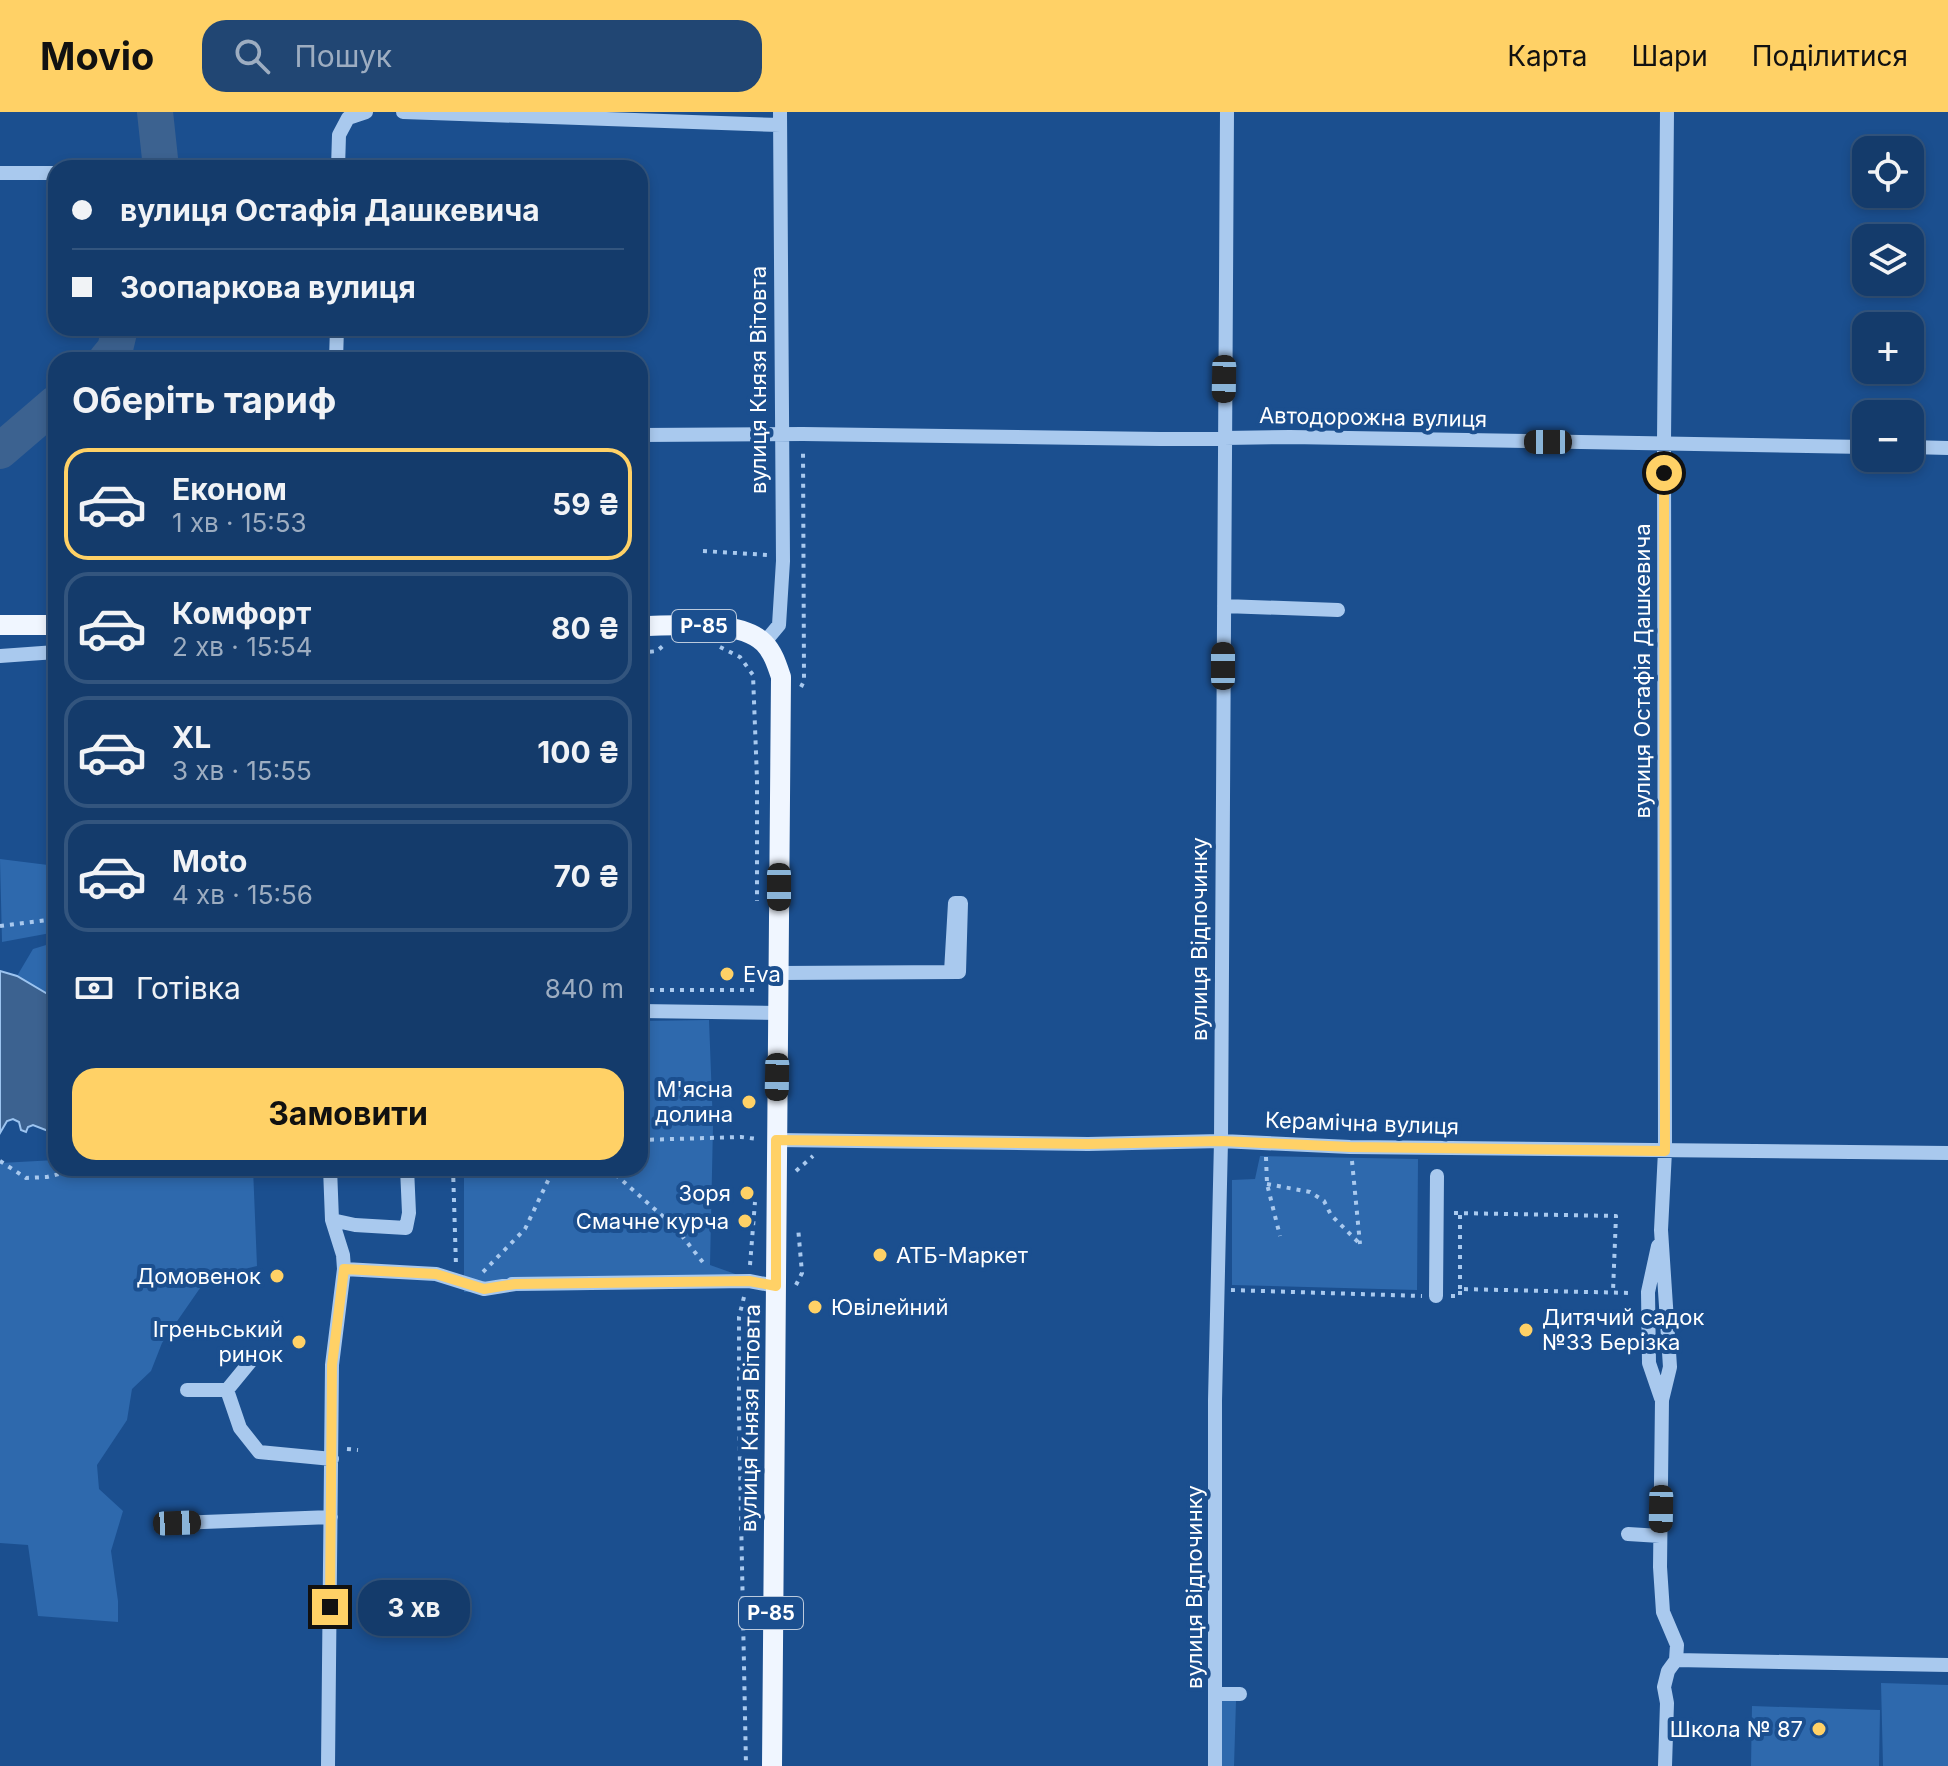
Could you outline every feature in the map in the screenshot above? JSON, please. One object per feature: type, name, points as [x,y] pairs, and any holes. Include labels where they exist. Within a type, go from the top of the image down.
[{"type":"main road","points":[[0,625],[48,625]]},
{"type":"main road","name":"Р-85","points":[[648,626],[737,628],[764,643]]},
{"type":"main road","name":"вулиця Князя Вітовта","points":[[764,643],[781,677],[779,1013],[768,1140],[784,1291],[772,1766]]},
{"type":"street","points":[[338,160],[339,135],[348,118],[366,112]]},
{"type":"street","points":[[403,112],[780,119]]},
{"type":"street","name":"вулиця Відпочинку","points":[[1215,1766],[1215,1401],[1221,1141],[1227,112]]},
{"type":"street","name":"вулиця Остафія Дашкевича","points":[[1665,1766],[1667,1703],[1664,1687],[1668,1671],[1676,1660],[1677,1645],[1663,1612],[1660,1536],[1662,1400],[1649,1363],[1648,1292],[1661,1230],[1665,1151],[1667,112]]},
{"type":"street","name":"вулиця Князя Вітовта","points":[[764,643],[779,625],[783,561],[780,119]]},
{"type":"street","points":[[0,173],[48,173]]},
{"type":"street","name":"Автодорожна вулиця","points":[[648,435],[1223,437],[1852,447]]},
{"type":"street","points":[[1924,447],[1948,448]]},
{"type":"street","points":[[1224,606],[1338,610]]},
{"type":"street","points":[[0,656],[48,653]]},
{"type":"street","points":[[779,973],[951,972]]},
{"type":"street","points":[[648,1011],[779,1013]]},
{"type":"street","name":"Керамічна вулиця","points":[[768,1140],[1088,1144],[1221,1141],[1350,1147],[1948,1153]]},
{"type":"street","points":[[328,1766],[332,1365],[344,1269],[332,1220],[330,1176]]},
{"type":"street","points":[[332,1220],[355,1225],[406,1228],[409,1213],[407,1176]]},
{"type":"street","points":[[1436,1296],[1437,1176]]},
{"type":"street","points":[[344,1269],[436,1274],[484,1289],[514,1284],[749,1281],[784,1291]]},
{"type":"street","points":[[227,1390],[250,1362]]},
{"type":"street","points":[[187,1390],[227,1390]]},
{"type":"street","points":[[227,1390],[240,1428],[259,1452],[332,1459]]},
{"type":"street","points":[[177,1523],[331,1517]]},
{"type":"street","points":[[1628,1534],[1660,1536]]},
{"type":"street","points":[[1676,1660],[1948,1665]]},
{"type":"street","points":[[1216,1694],[1240,1694]]},
{"type":"path","points":[[803,434],[804,681]]},
{"type":"path","points":[[703,551],[770,555]]},
{"type":"path","points":[[648,652],[657,651],[666,644]]},
{"type":"path","points":[[707,646],[721,647],[740,657],[753,675],[757,915]]},
{"type":"path","points":[[0,926],[48,920]]},
{"type":"path","points":[[757,975],[757,1013]]},
{"type":"path","points":[[648,990],[757,990]]},
{"type":"path","points":[[648,1140],[741,1137],[768,1140]]},
{"type":"path","points":[[795,1182],[796,1170],[831,1141]]},
{"type":"path","points":[[1266,1142],[1267,1184],[1280,1236]]},
{"type":"path","points":[[1267,1184],[1301,1189],[1324,1201],[1331,1215],[1360,1244],[1350,1147]]},
{"type":"path","points":[[0,1161],[26,1178],[51,1176]]},
{"type":"path","points":[[454,1176],[463,1282]]},
{"type":"path","points":[[463,1282],[525,1229],[550,1176]]},
{"type":"path","points":[[617,1176],[675,1227],[711,1276]]},
{"type":"path","points":[[1437,1213],[1616,1216],[1613,1291]]},
{"type":"path","points":[[1460,1213],[1460,1289]]},
{"type":"path","points":[[784,1291],[802,1273],[797,1222]]},
{"type":"path","points":[[746,1766],[739,1317],[749,1281]]},
{"type":"shaded area","points":[[0,859],[48,865],[48,933],[2,942]]},
{"type":"shaded area","points":[[48,944],[48,994],[17,976],[33,949]]},
{"type":"shaded area","points":[[0,971],[17,976],[48,994],[48,1131],[33,1125],[26,1132],[13,1119],[7,1121],[0,1133]]},
{"type":"shaded area","points":[[709,1020],[713,1126],[710,1265],[738,1275],[736,1288],[464,1292],[464,1176],[648,1176],[648,1021]]},
{"type":"shaded area","points":[[1260,1156],[1418,1159],[1417,1290],[1232,1285],[1232,1180],[1255,1179]]},
{"type":"shaded area","points":[[48,1160],[48,1176],[253,1176],[257,1266],[207,1278],[162,1343],[151,1371],[132,1389],[127,1420],[97,1465],[99,1489],[123,1511],[111,1551],[118,1622],[38,1616],[28,1545],[0,1543],[0,1163]]},
{"type":"shaded area","points":[[1881,1683],[1948,1685],[1948,1766],[1883,1766]]},
{"type":"shaded area","points":[[1221,1699],[1236,1701],[1234,1766],[1220,1766]]},
{"type":"shaded area","points":[[1752,1706],[1880,1710],[1879,1766],[1751,1766]]},
{"type":"waterway","points":[[155,112],[160,160]]},
{"type":"waterway","points":[[113,352],[118,336]]},
{"type":"waterway","points":[[0,451],[48,410]]},
{"type":"place","name":"Eva","points":[[727,974]]},
{"type":"place","name":"М'ясна долина","points":[[749,1102]]},
{"type":"place","name":"Зоря","points":[[747,1193]]},
{"type":"place","name":"Смачне курча","points":[[745,1221]]},
{"type":"place","name":"АТБ-Маркет","points":[[880,1255]]},
{"type":"place","name":"Домовенок","points":[[277,1276]]},
{"type":"place","name":"Ювілейний","points":[[815,1307]]},
{"type":"place","name":"Дитячий садок №33 Берізка","points":[[1526,1330]]},
{"type":"place","name":"Ігреньський ринок","points":[[299,1342]]},
{"type":"place","name":"Школа № 87","points":[[1819,1729]]},
{"type":"route","points":[[330,1607],[332,1365],[344,1269],[436,1274],[484,1289],[515,1284],[749,1281],[776,1286],[776,1140],[1088,1144],[1221,1141],[1350,1147],[1665,1151],[1664,473]]}]
